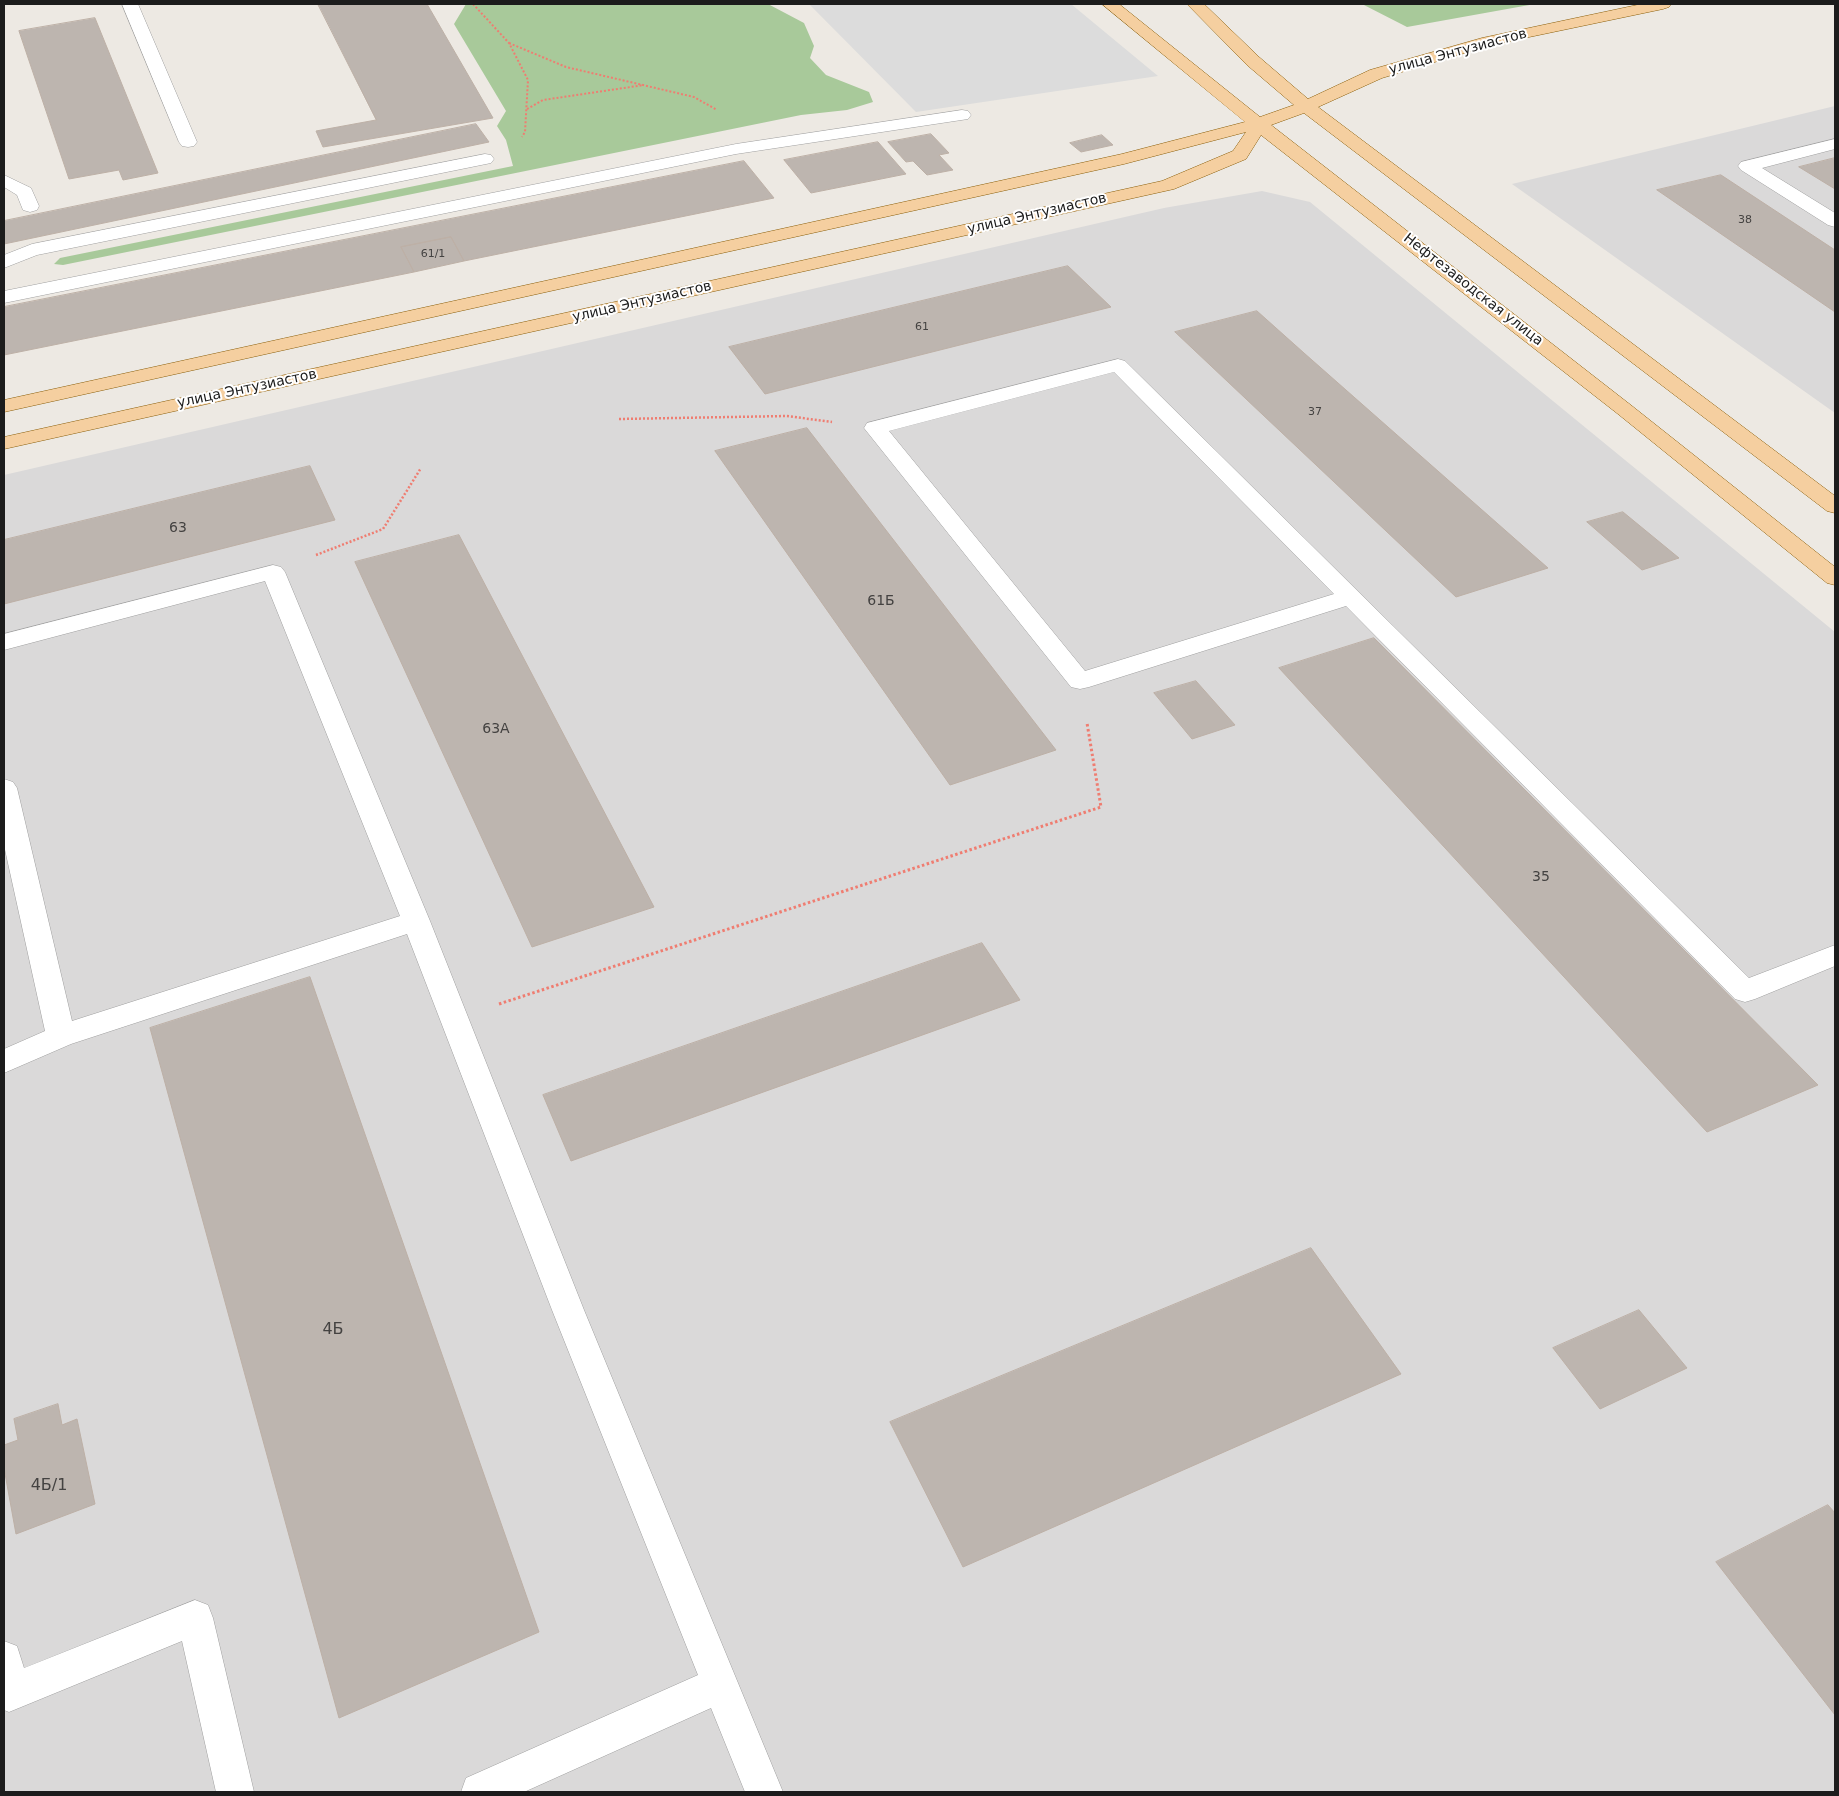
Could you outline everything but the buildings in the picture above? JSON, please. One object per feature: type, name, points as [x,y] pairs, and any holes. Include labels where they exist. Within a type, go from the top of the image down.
[{"type":"main road","name":"Нефтезаводская улица","points":[[1110,4],[1201,79],[1260,123],[1625,410],[1835,578]]},
{"type":"main road","points":[[1195,4],[1252,60],[1306,106],[1835,506]]},
{"type":"main road","name":"улица Энтузиастов","points":[[4,406],[1124,159],[1260,123],[1306,106],[1376,74],[1488,41],[1663,4]]},
{"type":"main road","name":"улица Энтузиастов","points":[[4,443],[1168,185],[1240,155],[1260,123]]},
{"type":"lane","points":[[130,4],[188,142]]},
{"type":"lane","points":[[4,297],[757,146],[962,115]]},
{"type":"lane","points":[[1835,144],[1747,166],[1835,221]]},
{"type":"lane","points":[[4,262],[32,250],[485,159]]},
{"type":"lane","points":[[4,180],[25,192],[30,206]]},
{"type":"lane","points":[[1350,597],[1080,680],[875,428],[1118,365],[1350,597],[1745,992],[1835,955]]},
{"type":"lane","points":[[4,642],[274,572],[416,921],[568,1310],[764,1792]]},
{"type":"lane","points":[[4,788],[61,1036]]},
{"type":"lane","points":[[4,1062],[61,1036],[416,921]]},
{"type":"lane","points":[[4,1659],[9,1693],[195,1618],[235,1792]]},
{"type":"lane","points":[[480,1792],[720,1684]]},
{"type":"path","points":[[473,4],[509,43],[528,80],[525,132],[520,144],[485,159]]},
{"type":"path","points":[[509,43],[566,67],[694,97],[726,116],[757,146]]},
{"type":"path","points":[[526,109],[543,100],[647,85]]},
{"type":"path","points":[[619,420],[787,416],[875,428]]},
{"type":"path","points":[[274,572],[384,529],[420,468]]},
{"type":"path","points":[[454,1018],[1101,807],[1080,680]]},
{"type":"shaded area","points":[[809,4],[1071,4],[1158,76],[916,112]]},
{"type":"shaded area","points":[[1835,106],[1835,413],[1512,184]]},
{"type":"shaded area","points":[[1262,191],[1310,202],[1835,632],[1835,1792],[4,1792],[4,475],[1164,208]]},
{"type":"green space","points":[[466,4],[768,4],[804,23],[814,46],[810,58],[826,75],[869,92],[873,102],[847,110],[801,115],[63,265],[54,264],[60,258],[513,166],[506,140],[497,126],[506,111],[454,24]]},
{"type":"green space","points":[[1362,4],[1535,4],[1407,27]]}]
